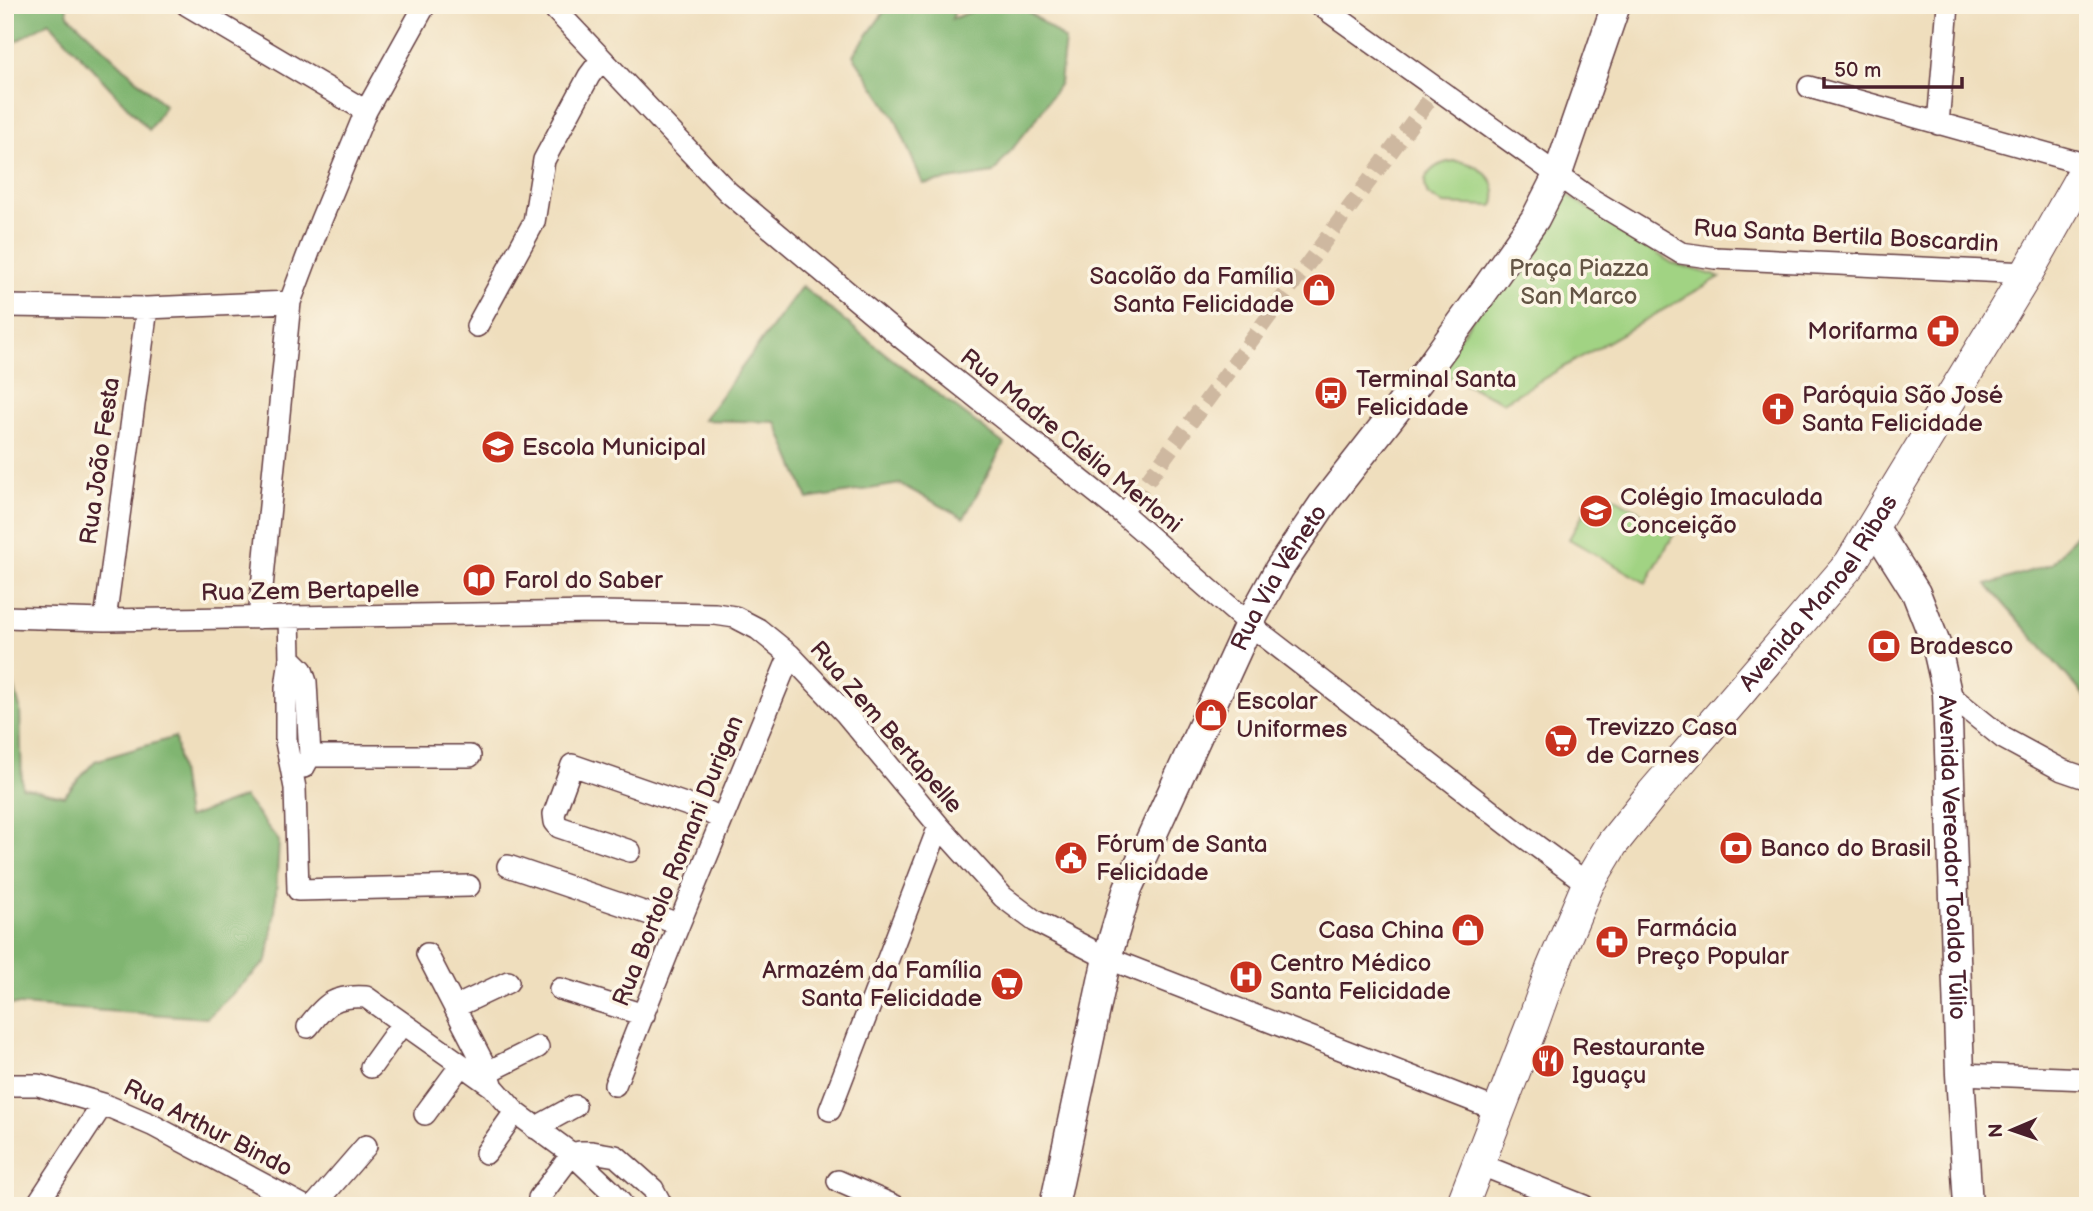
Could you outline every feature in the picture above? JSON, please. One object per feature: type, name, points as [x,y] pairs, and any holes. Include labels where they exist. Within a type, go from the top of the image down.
[{"type":"main road","name":"Rua Via Vêneto","points":[[1054,1206],[1107,958],[1128,887],[1249,624],[1286,558],[1323,505],[1480,297],[1535,219],[1557,176],[1616,5]]},
{"type":"main road","name":"Avenida Manoel Ribas","points":[[1462,1206],[1552,969],[1588,884],[1612,844],[1850,564],[2027,273],[2088,165]]},
{"type":"main road","name":"Avenida Vereador Toaldo Túlio","points":[[1873,525],[1916,593],[1936,644],[1947,693],[1959,1074],[1968,1206]]},
{"type":"street","points":[[187,5],[366,111]]},
{"type":"street","points":[[258,618],[290,302],[366,111],[425,5]]},
{"type":"street","name":"Rua Madre Clélia Merloni","points":[[551,5],[728,192],[903,339],[1128,507],[1249,624],[1588,884]]},
{"type":"street","points":[[1938,124],[1948,5]]},
{"type":"street","name":"Rua Santa Bertila Boscardin","points":[[1330,8],[1435,93],[1591,199],[1681,253],[1715,258],[2027,273]]},
{"type":"street","points":[[477,326],[534,222],[544,160],[589,76],[601,60]]},
{"type":"street","points":[[1809,87],[2088,165]]},
{"type":"street","points":[[5,306],[147,308],[290,302]]},
{"type":"street","name":"Rua João Festa","points":[[105,620],[147,308]]},
{"type":"street","name":"Rua Zem Bertapelle","points":[[5,617],[105,620],[597,612],[715,614],[735,617],[758,629],[790,655],[846,714],[939,826],[1003,897],[1035,921],[1107,958],[1500,1111]]},
{"type":"street","points":[[289,617],[286,741],[295,789],[298,890],[469,886]]},
{"type":"street","name":"Rua Bortolo Romani Durigan","points":[[615,1085],[790,655]]},
{"type":"street","points":[[290,658],[302,670],[306,682],[310,756],[295,789]]},
{"type":"street","points":[[1947,693],[2003,737],[2062,770],[2088,779]]},
{"type":"street","points":[[310,756],[470,756]]},
{"type":"street","points":[[630,851],[559,827],[555,822],[554,814],[572,765],[722,819]]},
{"type":"street","points":[[830,1110],[939,826]]},
{"type":"street","points":[[508,866],[679,924]]},
{"type":"street","points":[[427,954],[491,1080],[515,1112],[572,1154],[610,1190],[621,1203],[619,1206]]},
{"type":"street","points":[[455,1007],[508,982]]},
{"type":"street","points":[[560,989],[644,1015]]},
{"type":"street","points":[[308,1027],[323,1007],[346,996],[366,997],[461,1065],[491,1080]]},
{"type":"street","points":[[371,1068],[402,1024]]},
{"type":"street","points":[[491,1080],[538,1047]]},
{"type":"street","points":[[425,1114],[461,1065]]},
{"type":"street","points":[[1959,1074],[2088,1079]]},
{"type":"street","name":"Rua Arthur Bindo","points":[[5,1085],[38,1085],[103,1104],[152,1125],[304,1206]]},
{"type":"street","points":[[36,1206],[103,1104]]},
{"type":"street","points":[[535,1128],[575,1106]]},
{"type":"street","points":[[486,1153],[515,1112]]},
{"type":"street","points":[[314,1206],[366,1146]]},
{"type":"street","points":[[539,1198],[572,1154],[592,1152],[616,1156],[653,1189],[662,1206]]},
{"type":"street","points":[[1479,1164],[1584,1206]]},
{"type":"street","points":[[838,1181],[895,1206]]},
{"type":"green space","points":[[5,5],[66,5],[68,15],[165,106],[149,130],[49,22],[5,48]]},
{"type":"green space","points":[[889,5],[957,5],[952,19],[988,5],[1020,5],[1065,40],[1060,83],[1037,118],[993,173],[923,184],[895,118],[853,55]]},
{"type":"green space","points":[[1454,161],[1479,168],[1485,174],[1494,187],[1492,206],[1443,204],[1428,195],[1425,182],[1427,176],[1435,167]]},
{"type":"green space","name":"Praça Piazza San Marco","points":[[1562,191],[1672,263],[1720,277],[1503,402],[1436,371]]},
{"type":"green space","points":[[802,286],[1004,444],[964,518],[900,484],[808,499],[776,422],[703,420]]},
{"type":"green space","points":[[1598,488],[1675,532],[1646,583],[1569,539]]},
{"type":"green space","points":[[2081,528],[2088,536],[2088,700],[1987,585],[2052,564]]},
{"type":"green space","points":[[5,653],[20,708],[22,787],[64,796],[95,761],[175,737],[187,818],[244,797],[279,841],[275,911],[267,961],[207,1018],[5,1004]]},
{"type":"tunnel","points":[[1133,500],[1432,96]]},
{"type":"place","name":"Sacolão da Família Santa Felicidade","points":[[1319,290]]},
{"type":"place","name":"Morifarma","points":[[1943,331]]},
{"type":"place","name":"Terminal Santa Felicidade","points":[[1331,393]]},
{"type":"place","name":"Paróquia São José Santa Felicidade","points":[[1778,409]]},
{"type":"place","name":"Escola Municipal","points":[[498,447]]},
{"type":"place","name":"Colégio Imaculada Conceição","points":[[1596,511]]},
{"type":"place","name":"Farol do Saber","points":[[479,580]]},
{"type":"place","name":"Bradesco","points":[[1884,646]]},
{"type":"place","name":"Escolar Uniformes","points":[[1211,715]]},
{"type":"place","name":"Trevizzo Casa de Carnes","points":[[1561,741]]},
{"type":"place","name":"Banco do Brasil","points":[[1736,848]]},
{"type":"place","name":"Fórum de Santa Felicidade","points":[[1071,858]]},
{"type":"place","name":"Casa China","points":[[1468,930]]},
{"type":"place","name":"Farmácia Preço Popular","points":[[1612,942]]},
{"type":"place","name":"Centro Médico Santa Felicidade","points":[[1246,977]]},
{"type":"place","name":"Armazém da Família Santa Felicidade","points":[[1007,984]]},
{"type":"place","name":"Restaurante Iguaçu","points":[[1548,1061]]}]
